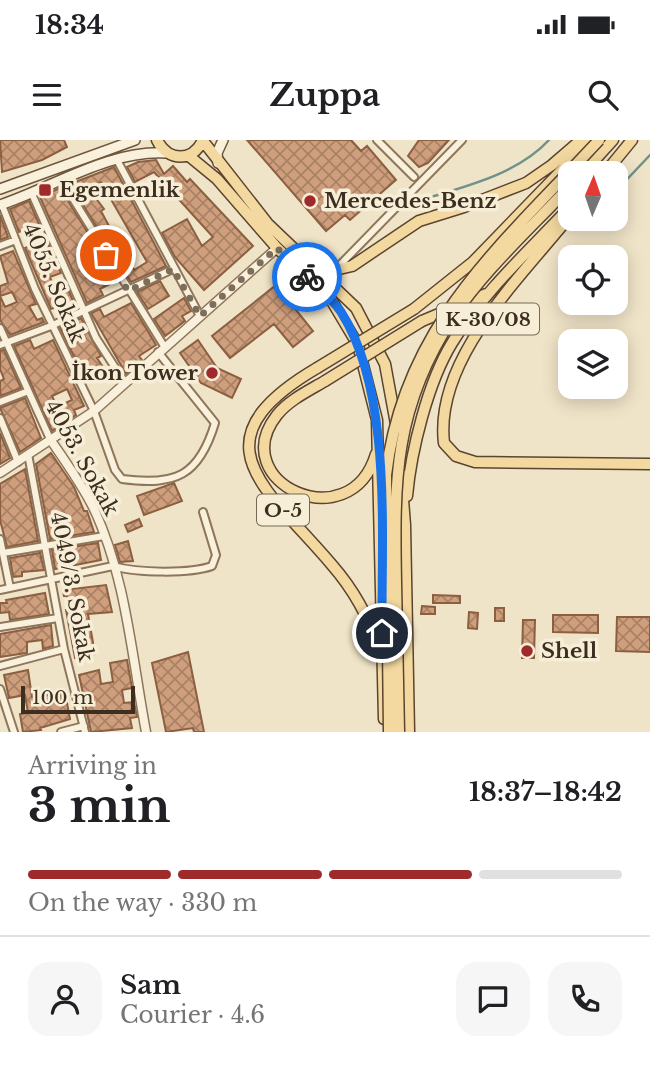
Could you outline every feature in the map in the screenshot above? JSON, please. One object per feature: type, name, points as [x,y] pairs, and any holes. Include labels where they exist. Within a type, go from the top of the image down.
[{"type":"main road","points":[[0,189],[108,144],[135,140]]},
{"type":"main road","points":[[157,140],[166,153]]},
{"type":"main road","points":[[189,156],[203,140],[213,140]]},
{"type":"main road","points":[[203,140],[280,245],[308,263],[356,307],[382,356],[394,411],[405,525],[410,732]]},
{"type":"main road","points":[[219,164],[218,153],[223,140]]},
{"type":"main road","points":[[308,263],[335,270],[358,263],[419,221],[526,183],[559,160],[581,140]]},
{"type":"main road","name":"O-5","points":[[382,660],[373,631],[354,594],[331,563],[263,488],[252,462],[251,434],[263,409],[280,391],[414,309],[473,262],[591,140]]},
{"type":"main road","points":[[387,732],[386,475],[393,430],[404,394],[425,346],[455,298],[599,140]]},
{"type":"main road","points":[[594,161],[613,140]]},
{"type":"main road","points":[[614,161],[632,140]]},
{"type":"main road","points":[[1,205],[117,158],[144,152],[189,156],[217,179],[330,298],[347,322],[368,378],[379,444],[382,660],[387,732]]},
{"type":"main road","points":[[398,732],[395,495],[399,449],[411,403],[424,369],[454,315],[558,199]]},
{"type":"main road","points":[[405,525],[412,464],[429,403],[453,342],[495,288],[558,219]]},
{"type":"main road","name":"K-30/08","points":[[558,231],[488,319],[467,350],[452,383],[443,440],[457,456],[475,462],[650,464]]},
{"type":"main road","name":"O-5","points":[[379,444],[367,476],[340,495],[305,497],[279,483],[266,455],[270,426],[287,406],[422,321],[475,301],[495,288]]},
{"type":"street","points":[[377,140],[414,177]]},
{"type":"street","points":[[335,270],[462,140]]},
{"type":"street","points":[[117,158],[200,316]]},
{"type":"street","points":[[62,181],[161,349],[215,423],[204,454],[184,473],[162,480],[122,478],[115,470],[94,411]]},
{"type":"street","points":[[32,194],[96,338],[125,383]]},
{"type":"street","name":"4055. Sokak","points":[[1,205],[51,326],[94,411]]},
{"type":"street","points":[[0,246],[16,240]]},
{"type":"street","points":[[0,473],[94,411],[280,245]]},
{"type":"street","points":[[4,344],[51,326],[173,269]]},
{"type":"street","name":"4053. Sokak","points":[[0,328],[4,344],[26,392],[50,439],[93,508],[104,536],[113,566],[146,732]]},
{"type":"street","points":[[0,402],[26,392]]},
{"type":"street","points":[[0,418],[18,462]]},
{"type":"street","name":"4049/3. Sokak","points":[[28,454],[64,649],[85,729]]},
{"type":"street","points":[[0,590],[113,566],[128,570],[194,570],[212,566],[216,555],[202,512]]},
{"type":"street","points":[[3,553],[104,536]]},
{"type":"street","points":[[0,539],[10,588]]},
{"type":"street","points":[[0,627],[58,618]]},
{"type":"street","points":[[0,666],[64,649]]},
{"type":"street","points":[[0,689],[15,732]]},
{"type":"street","points":[[61,732],[85,729]]},
{"type":"building","points":[[0,140],[64,140],[67,147],[42,160],[2,172]]},
{"type":"building","points":[[247,140],[351,140],[361,151],[367,146],[396,180],[350,220],[345,215],[326,231]]},
{"type":"building","points":[[419,140],[449,140],[428,163],[419,167],[408,156]]},
{"type":"building","points":[[156,160],[164,174],[173,166],[187,182],[190,179],[253,246],[204,290],[175,257],[162,233],[187,219],[202,246],[213,237],[154,172],[135,182],[127,167],[138,162]]},
{"type":"building","points":[[114,167],[166,266],[131,282],[70,184]],"holes":[[[101,182],[147,262],[134,270],[120,243],[123,242],[110,228],[101,211],[104,209],[89,189]]]},
{"type":"building","points":[[60,188],[117,280],[100,289],[103,295],[87,303],[40,197]]},
{"type":"building","points":[[29,201],[39,224],[19,232],[10,209]]},
{"type":"building","points":[[0,215],[8,237],[0,240]]},
{"type":"building","points":[[46,239],[61,273],[50,277],[54,287],[66,284],[76,308],[67,312],[62,305],[51,309],[25,248]]},
{"type":"building","points":[[13,251],[36,304],[29,306],[37,320],[42,318],[44,322],[10,335],[0,320],[0,296],[0,286],[8,283],[0,256]],"holes":[[[12,292],[17,302],[5,307],[0,296]]]},
{"type":"building","points":[[160,281],[169,296],[148,309],[137,292]]},
{"type":"building","points":[[276,285],[313,331],[293,347],[274,324],[230,358],[212,336]]},
{"type":"building","points":[[184,298],[191,311],[182,316],[185,321],[165,336],[154,319]]},
{"type":"building","points":[[131,303],[156,345],[139,356],[142,360],[126,374],[91,313],[100,309],[104,317]]},
{"type":"building","points":[[81,318],[101,356],[97,358],[103,367],[85,379],[60,328]]},
{"type":"building","points":[[30,340],[34,349],[53,340],[84,406],[74,410],[76,415],[52,431],[14,346]],"holes":[[[67,389],[72,400],[57,407],[52,396]]]},
{"type":"building","name":"İkon Tower","points":[[198,340],[217,368],[241,379],[232,398],[201,383],[180,353]]},
{"type":"building","points":[[4,350],[21,388],[0,396],[0,381],[4,379],[0,369],[0,351]]},
{"type":"building","points":[[25,398],[41,438],[20,452],[0,408]]},
{"type":"building","points":[[0,433],[10,458],[0,464]]},
{"type":"building","points":[[51,453],[74,487],[84,511],[87,511],[94,532],[50,539],[36,464]]},
{"type":"building","points":[[25,469],[38,541],[7,547],[0,520],[0,484]]},
{"type":"building","points":[[174,483],[182,501],[144,515],[137,496]]},
{"type":"building","points":[[139,519],[142,526],[128,532],[125,525]]},
{"type":"building","points":[[128,541],[133,561],[120,562],[115,545]]},
{"type":"building","points":[[98,543],[101,560],[55,569],[52,550]]},
{"type":"building","points":[[40,553],[44,570],[22,572],[22,576],[13,577],[10,558]]},
{"type":"building","points":[[106,585],[112,612],[88,614],[95,654],[75,658],[66,610],[69,610],[67,596],[64,596],[63,590]]},
{"type":"building","points":[[45,593],[49,614],[10,620],[9,612],[0,613],[0,603],[7,603],[6,600]]},
{"type":"building","points":[[433,595],[460,596],[460,603],[433,603]]},
{"type":"building","points":[[422,606],[435,607],[435,614],[421,614]]},
{"type":"building","points":[[495,608],[504,608],[504,621],[495,621]]},
{"type":"building","points":[[469,612],[478,613],[477,629],[468,628]]},
{"type":"building","points":[[553,615],[598,615],[598,633],[553,632]]},
{"type":"building","points":[[617,617],[650,617],[650,652],[616,651]]},
{"type":"building","points":[[523,620],[535,620],[534,658],[522,658]]},
{"type":"building","points":[[51,625],[53,646],[43,649],[42,640],[27,642],[27,653],[0,657],[0,634]]},
{"type":"building","points":[[188,652],[204,732],[194,732],[193,728],[166,732],[152,663]]},
{"type":"building","points":[[127,660],[132,688],[122,690],[124,703],[134,702],[137,717],[130,718],[132,728],[91,732],[79,675],[99,670],[101,684],[113,682],[110,663]]},
{"type":"building","points":[[28,670],[32,697],[61,693],[62,703],[67,703],[70,719],[40,728],[41,730],[23,732],[20,714],[28,713],[25,695],[9,698],[4,675]]},
{"type":"waterway","points":[[414,202],[504,172],[536,152],[549,140]]},
{"type":"waterway","points":[[628,178],[650,155]]},
{"type":"way so far","points":[[106,255],[128,291],[173,269],[200,316],[277,248],[307,277]]},
{"type":"place","name":"Egemenlik","points":[[45,190]]},
{"type":"place","name":"Mercedes-Benz","points":[[310,201]]},
{"type":"place","name":"İkon Tower","points":[[212,373]]},
{"type":"place","name":"Shell","points":[[527,651]]},
{"type":"route","points":[[307,277],[333,302],[347,322],[358,345],[376,410],[382,633]]}]
